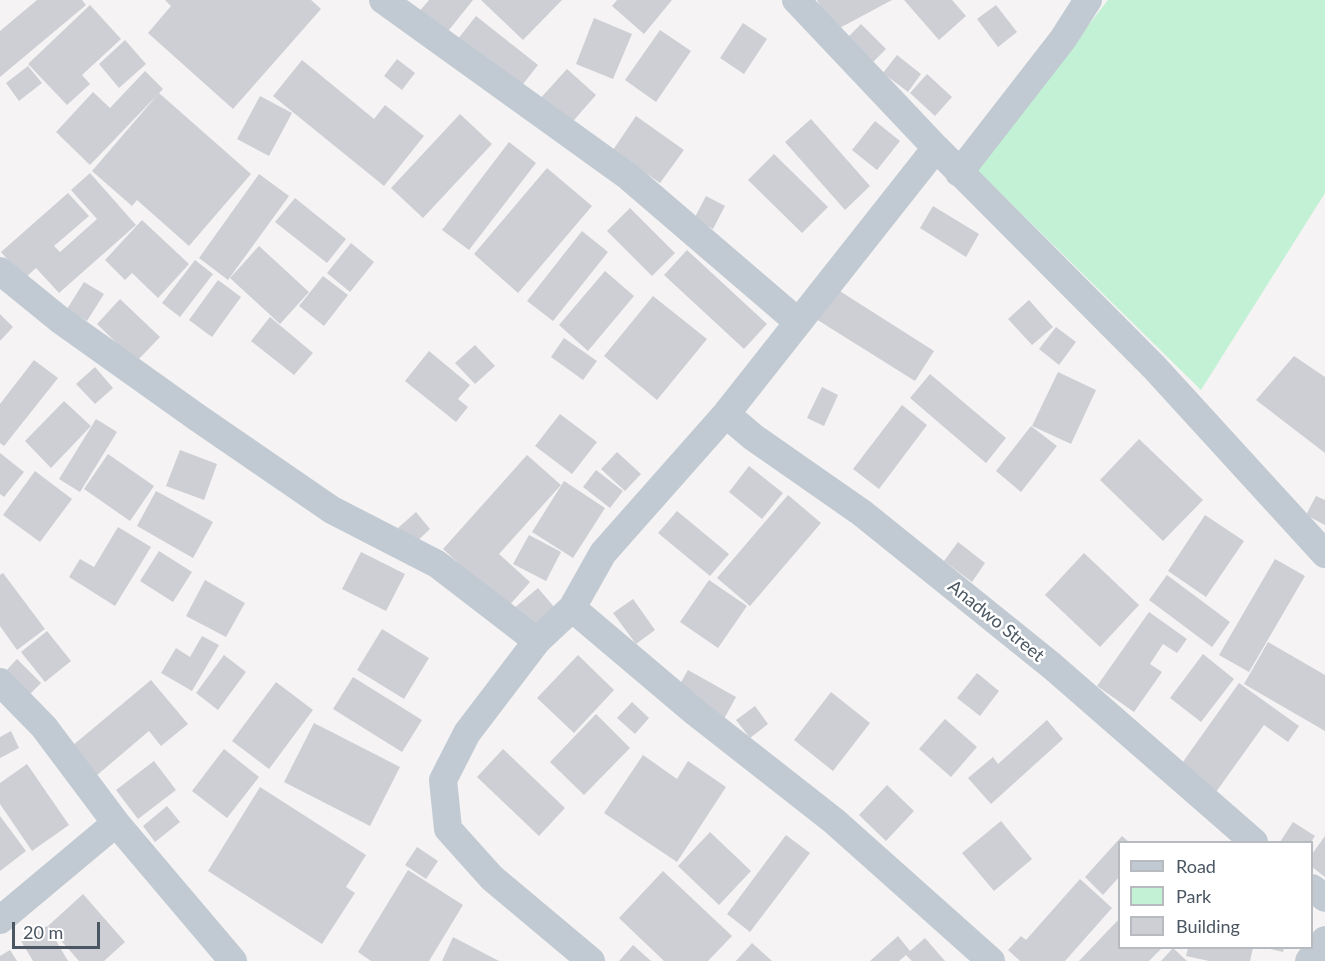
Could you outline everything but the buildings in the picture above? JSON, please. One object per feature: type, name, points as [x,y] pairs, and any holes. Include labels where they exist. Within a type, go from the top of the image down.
[{"type":"street","points":[[382,0],[629,177],[798,322]]},
{"type":"street","points":[[796,0],[959,173],[1154,368],[1325,554]]},
{"type":"street","points":[[959,173],[1064,39],[1088,0]]},
{"type":"street","points":[[591,961],[492,878],[447,829],[442,780],[467,733],[537,641],[573,608],[603,553],[726,414],[936,148]]},
{"type":"street","points":[[0,271],[58,319],[198,418],[332,510],[437,564],[537,641]]},
{"type":"street","name":"Anadwo Street","points":[[726,414],[753,438],[862,513],[1018,638],[1252,841]]},
{"type":"street","points":[[573,608],[695,712],[834,821],[992,961]]},
{"type":"street","points":[[0,682],[44,727],[116,824],[233,961]]},
{"type":"street","points":[[0,920],[116,824]]},
{"type":"street","points":[[1309,961],[1325,940]]},
{"type":"green space","points":[[1108,0],[1325,0],[1325,193],[1201,390],[976,169]]}]
